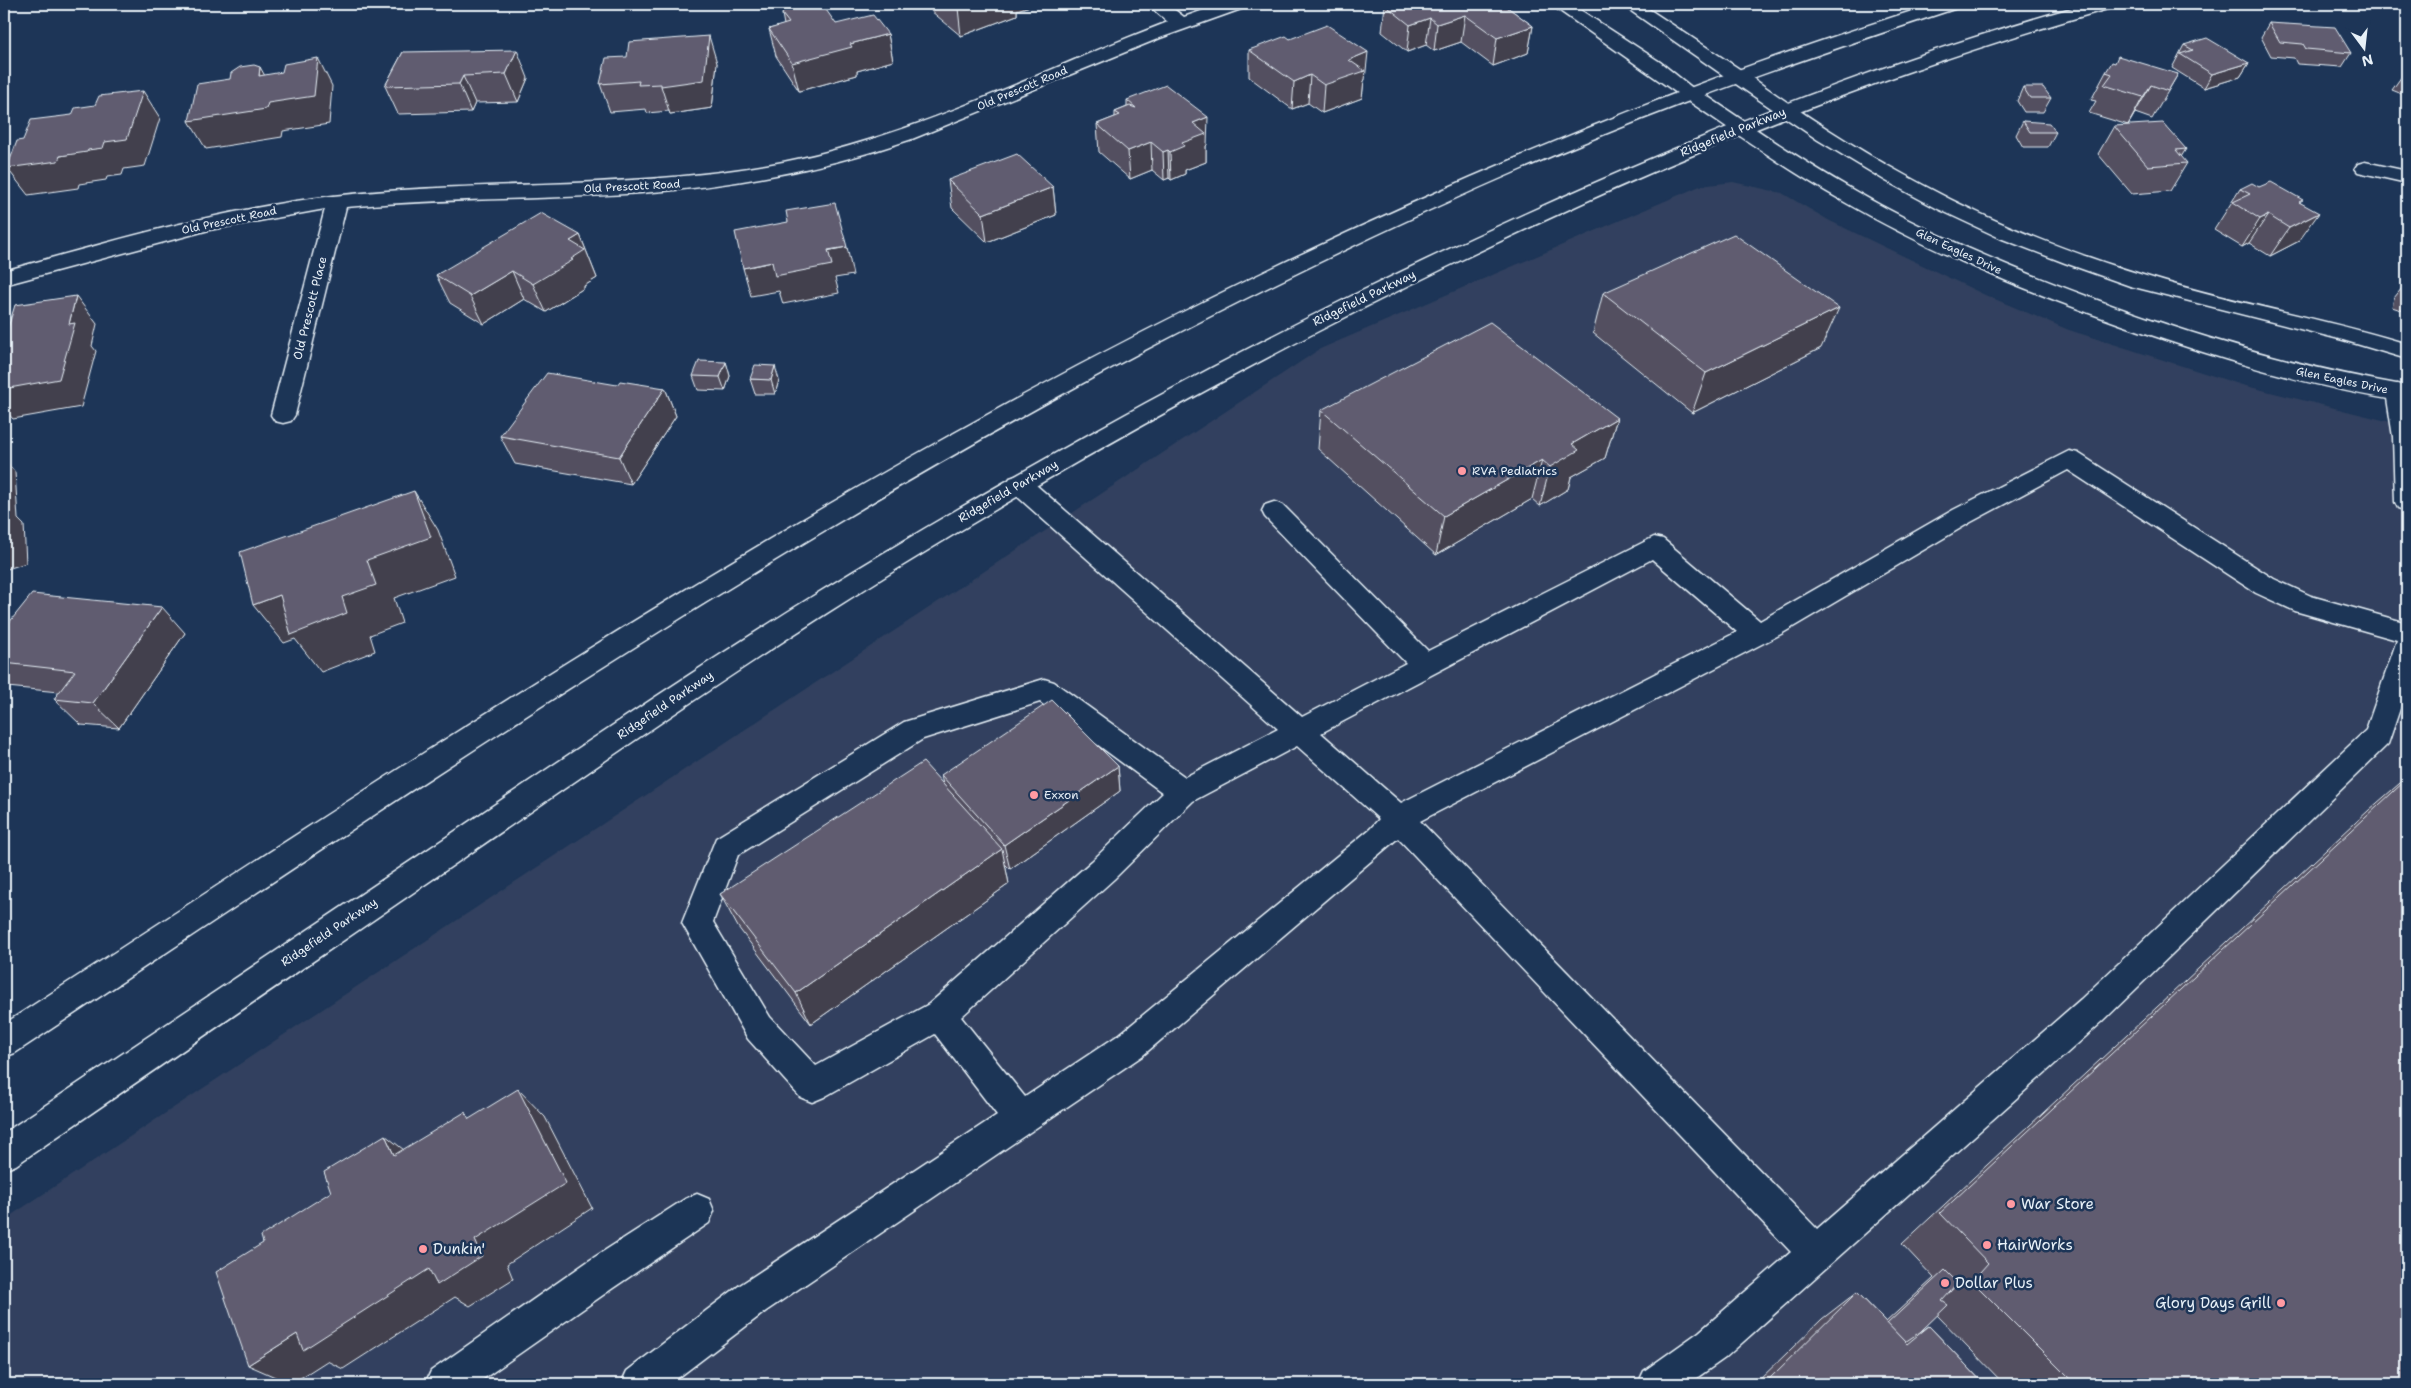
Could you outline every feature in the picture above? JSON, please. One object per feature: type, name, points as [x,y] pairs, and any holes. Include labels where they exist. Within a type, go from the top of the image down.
[{"type":"main road","points":[[1156,4],[1182,24]]},
{"type":"main road","name":"Old Prescott Road","points":[[4,278],[208,223],[289,207],[337,202],[696,182],[744,175],[836,157],[903,136],[1105,53],[1238,4]]},
{"type":"main road","name":"Glen Eagles Drive","points":[[1559,4],[1808,173],[1884,216],[1940,244],[2016,277],[2108,312],[2193,341],[2275,365],[2359,386],[2403,393]]},
{"type":"main road","points":[[1630,4],[1785,110],[1917,190],[1993,226],[2063,254],[2168,289],[2363,337],[2407,352]]},
{"type":"main road","points":[[4,1042],[586,664],[877,487],[1030,402],[1200,314],[1433,201],[1628,118],[1737,76],[1846,37],[1951,4]]},
{"type":"main road","name":"Ridgefield Parkway","points":[[4,1153],[686,690],[887,563],[1019,484],[1230,366],[1490,236],[1785,110],[1934,55],[2030,24],[2105,4]]},
{"type":"main road","points":[[2365,168],[2407,177]]},
{"type":"main road","name":"Old Prescott Place","points":[[283,415],[337,202]]},
{"type":"main road","points":[[2403,393],[2407,502]]},
{"type":"main road","points":[[640,1384],[753,1298],[1131,1045],[1380,838],[1398,818],[1757,634],[1962,516],[2068,459],[2265,586],[2304,604],[2407,633]]},
{"type":"main road","points":[[1019,484],[1398,818],[1816,1253]]},
{"type":"main road","points":[[1274,511],[1425,665]]},
{"type":"main road","points":[[1183,792],[1044,690],[914,730],[726,847],[698,923],[759,1028],[812,1086],[940,1015],[1103,870],[1183,792],[1654,546],[1757,634]]},
{"type":"main road","points":[[1657,1384],[1712,1345],[2092,1010],[2378,736],[2407,647]]},
{"type":"main road","points":[[940,1015],[1021,1119]]},
{"type":"main road","points":[[444,1384],[600,1275],[697,1211]]},
{"type":"shaded area","points":[[1733,182],[1782,193],[1830,221],[1985,295],[2069,330],[2242,385],[2407,426],[2407,1384],[4,1384],[4,1220],[1320,349],[1700,186]]},
{"type":"building","points":[[802,4],[822,4],[836,24],[873,15],[888,34],[850,44],[852,47],[792,63],[769,29],[789,23],[782,14],[785,8]]},
{"type":"building","points":[[952,4],[970,4],[958,8]]},
{"type":"building","points":[[1503,4],[1533,26],[1497,38],[1465,15],[1437,24],[1430,18],[1410,25],[1385,5]]},
{"type":"building","points":[[2269,23],[2335,27],[2351,53],[2306,49],[2303,44],[2280,42]]},
{"type":"building","points":[[1327,25],[1368,52],[1349,60],[1365,71],[1324,85],[1310,75],[1294,82],[1249,50],[1286,36],[1290,39]]},
{"type":"building","points":[[709,36],[704,80],[661,86],[661,84],[638,85],[639,81],[600,84],[606,58],[627,57],[629,42]]},
{"type":"building","points":[[2207,38],[2249,63],[2212,74],[2180,54],[2193,50],[2184,45]]},
{"type":"building","points":[[517,50],[506,74],[463,76],[459,84],[385,86],[403,52]]},
{"type":"building","points":[[2118,56],[2178,74],[2168,91],[2151,85],[2143,97],[2104,85],[2112,74],[2106,72],[2112,62],[2115,63]]},
{"type":"building","points":[[318,58],[314,96],[268,103],[266,109],[189,121],[197,84],[230,79],[231,73],[240,67],[254,65],[260,67],[259,76],[282,72],[284,64]]},
{"type":"building","points":[[2407,69],[2407,78],[2402,76]]},
{"type":"building","points":[[1166,85],[1208,117],[1193,123],[1206,134],[1182,143],[1184,146],[1170,152],[1168,150],[1163,152],[1151,142],[1128,151],[1097,124],[1120,115],[1115,112],[1130,106],[1136,108],[1127,100]]},
{"type":"building","points":[[2023,87],[2043,87],[2051,98],[2030,98]]},
{"type":"building","points":[[143,91],[127,139],[105,142],[103,148],[60,156],[58,161],[7,168],[17,141],[23,140],[31,120],[72,115],[75,108],[95,105],[99,96]]},
{"type":"building","points":[[2023,121],[2049,123],[2056,132],[2030,132]]},
{"type":"building","points":[[2163,123],[2186,149],[2176,150],[2187,163],[2148,166],[2114,126]]},
{"type":"building","points":[[1017,154],[1053,187],[983,214],[948,180]]},
{"type":"building","points":[[2271,182],[2303,200],[2299,202],[2319,213],[2289,228],[2268,215],[2260,219],[2233,202],[2250,194],[2240,189],[2252,183],[2259,187]]},
{"type":"building","points":[[835,203],[847,247],[828,250],[832,265],[775,276],[772,262],[743,268],[735,232],[788,222],[786,211]]},
{"type":"building","points":[[541,213],[580,235],[570,241],[585,250],[571,259],[573,260],[533,284],[512,271],[470,296],[436,275]]},
{"type":"building","points":[[1734,234],[1839,308],[1706,373],[1603,293]]},
{"type":"building","points":[[2407,284],[2407,294],[2403,293]]},
{"type":"building","points":[[76,296],[69,324],[75,323],[59,379],[4,389],[4,335],[6,334],[15,305]]},
{"type":"building","name":"RVA Pediatrics","points":[[1490,322],[1617,418],[1572,444],[1579,450],[1550,467],[1542,460],[1444,516],[1321,410]]},
{"type":"building","points":[[699,361],[726,362],[720,377],[693,376]]},
{"type":"building","points":[[755,365],[775,366],[771,380],[750,379]]},
{"type":"building","points":[[547,373],[617,385],[620,381],[665,388],[619,457],[500,436]]},
{"type":"building","points":[[414,491],[431,537],[367,560],[376,585],[342,597],[347,613],[291,635],[280,595],[253,605],[240,552]]},
{"type":"building","points":[[32,594],[162,607],[93,703],[54,699],[75,671],[4,663],[4,629]]},
{"type":"building","name":"Exxon","points":[[1052,700],[1118,766],[1004,845],[941,775]]},
{"type":"building","points":[[923,762],[1002,849],[796,993],[720,894]]},
{"type":"building","points":[[2407,779],[2407,1384],[2343,1384],[2335,1377],[2329,1384],[2075,1384],[1972,1281],[1988,1263],[1940,1213]]},
{"type":"building","name":"Dunkin'","points":[[518,1089],[566,1183],[475,1240],[482,1256],[437,1285],[429,1269],[303,1350],[297,1334],[248,1365],[216,1272],[263,1243],[261,1236],[331,1192],[324,1172],[385,1135],[394,1155],[465,1112],[469,1119]]},
{"type":"building","points":[[1945,1270],[1958,1283],[1942,1301],[1948,1305],[1920,1332],[1905,1342],[1887,1324]]},
{"type":"building","points":[[1857,1292],[1907,1344],[1929,1326],[1984,1384],[1764,1384]]},
{"type":"place","name":"RVA Pediatrics","points":[[1462,471]]},
{"type":"place","name":"Exxon","points":[[1034,795]]},
{"type":"place","name":"War Store","points":[[2011,1204]]},
{"type":"place","name":"HairWorks","points":[[1987,1245]]},
{"type":"place","name":"Dunkin'","points":[[423,1249]]},
{"type":"place","name":"Dollar Plus","points":[[1945,1283]]},
{"type":"place","name":"Glory Days Grill","points":[[2281,1303]]}]
